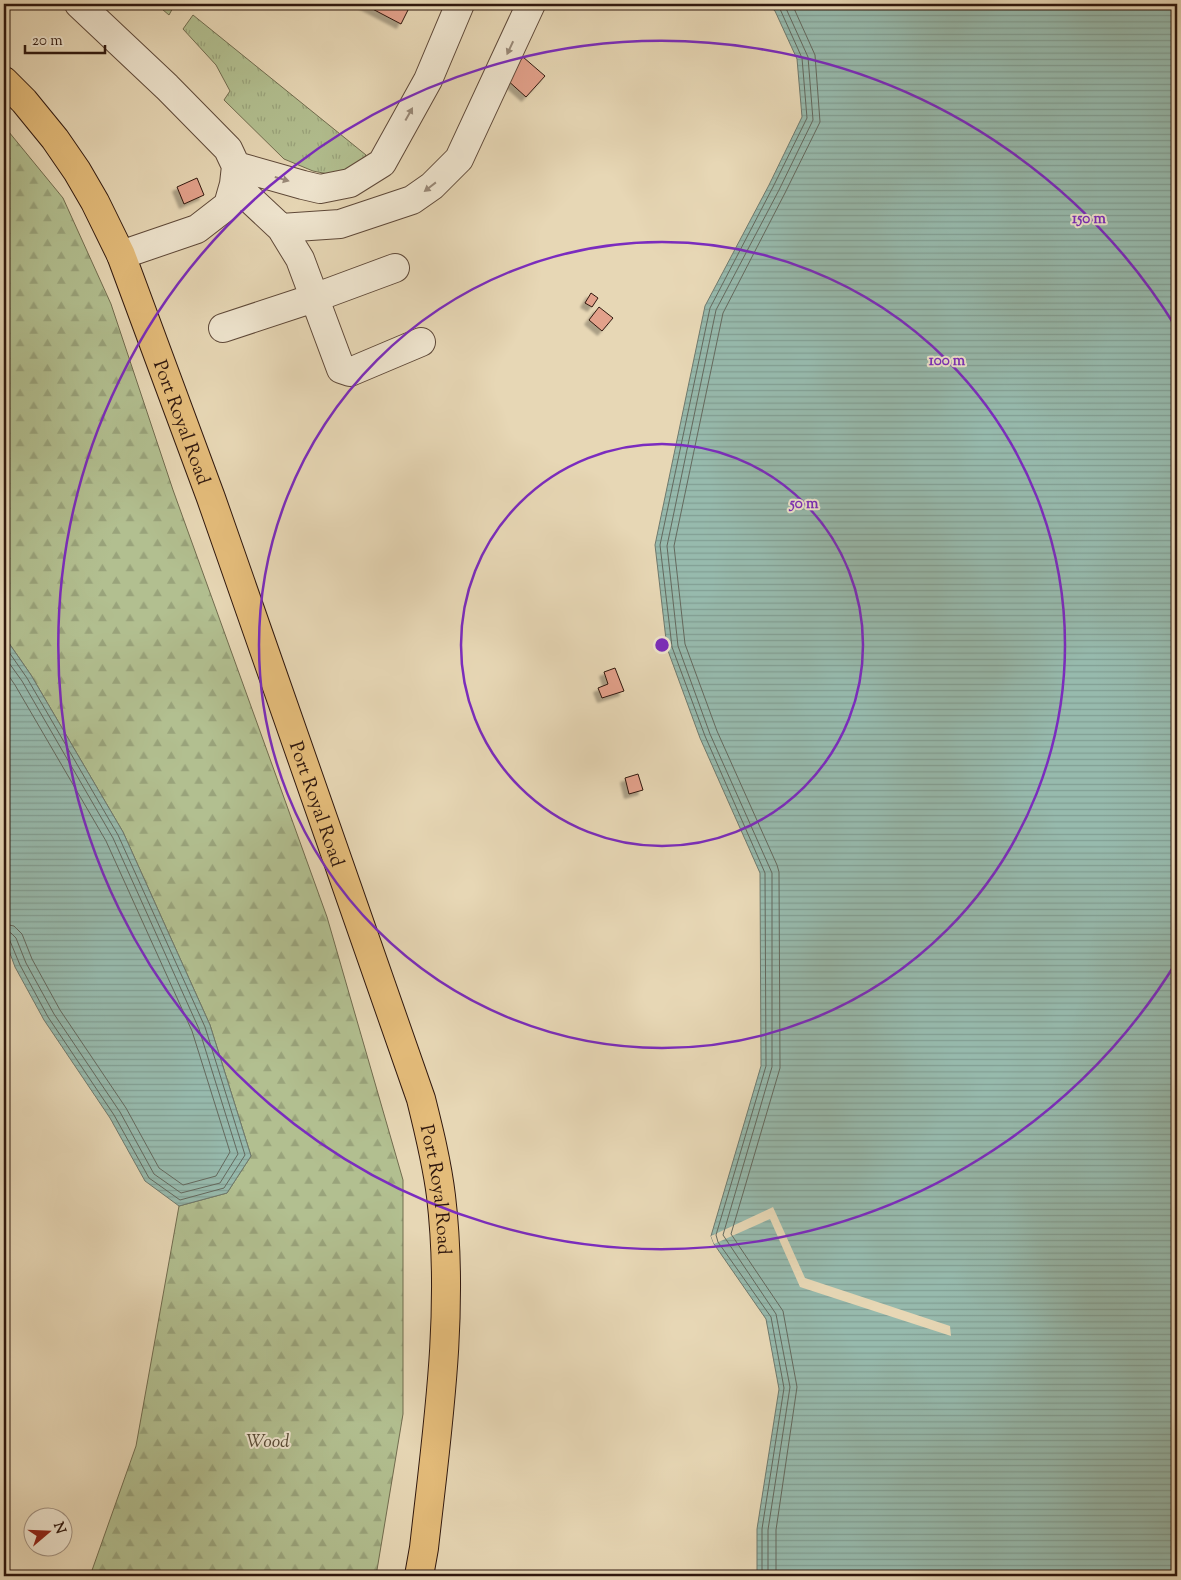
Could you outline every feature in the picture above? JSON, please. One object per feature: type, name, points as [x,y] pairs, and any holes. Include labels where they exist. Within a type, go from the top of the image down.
[{"type":"main road","name":"Port Royal Road","points":[[4,81],[24,101],[77,171],[95,202],[121,255],[211,498],[421,1099],[433,1147],[441,1196],[445,1313],[442,1375],[424,1548],[418,1576]]},
{"type":"lane","points":[[79,4],[167,87],[228,149],[235,175],[281,228],[300,259],[341,369],[350,372],[421,342]]},
{"type":"lane","points":[[235,175],[320,188],[350,183],[382,163],[428,80],[460,4]]},
{"type":"lane","points":[[281,228],[340,224],[412,200],[432,186],[459,158],[531,4]]},
{"type":"lane","points":[[121,255],[198,229],[228,205],[235,175]]},
{"type":"lane","points":[[223,328],[314,298],[395,268]]},
{"type":"green space","points":[[156,4],[175,4],[169,15]]},
{"type":"green space","points":[[193,15],[366,155],[358,173],[328,174],[313,171],[284,159],[224,100],[230,91],[216,65],[183,29]]},
{"type":"green space","name":"Wood","points":[[4,126],[63,198],[111,304],[173,490],[327,917],[403,1180],[403,1414],[376,1576],[90,1576],[136,1446],[179,1206],[227,1193],[251,1156],[210,1025],[123,832],[31,675],[4,636]]},
{"type":"water","points":[[767,4],[1177,4],[1177,1576],[757,1576],[757,1529],[779,1389],[766,1319],[714,1244],[711,1236],[761,1066],[760,873],[700,738],[667,648],[655,545],[705,306],[769,185],[802,117],[797,59],[775,11]]},
{"type":"water","points":[[4,636],[31,675],[123,832],[210,1025],[251,1156],[227,1193],[179,1206],[145,1181],[110,1118],[44,1020],[15,967],[4,937]]},
{"type":"pier","points":[[773,1207],[805,1278],[950,1326],[951,1336],[800,1287],[770,1219],[714,1244],[711,1236]]},
{"type":"building","points":[[363,4],[411,4],[401,24]]},
{"type":"building","points":[[523,57],[545,76],[526,97],[505,78]]},
{"type":"building","points":[[197,178],[204,195],[184,204],[177,187]]},
{"type":"building","points":[[591,293],[598,298],[592,307],[585,303]]},
{"type":"building","points":[[599,307],[613,318],[602,331],[589,320]]},
{"type":"building","points":[[615,668],[624,691],[602,698],[598,688],[608,684],[604,672]]},
{"type":"building","points":[[638,774],[643,790],[629,794],[625,778]]}]
